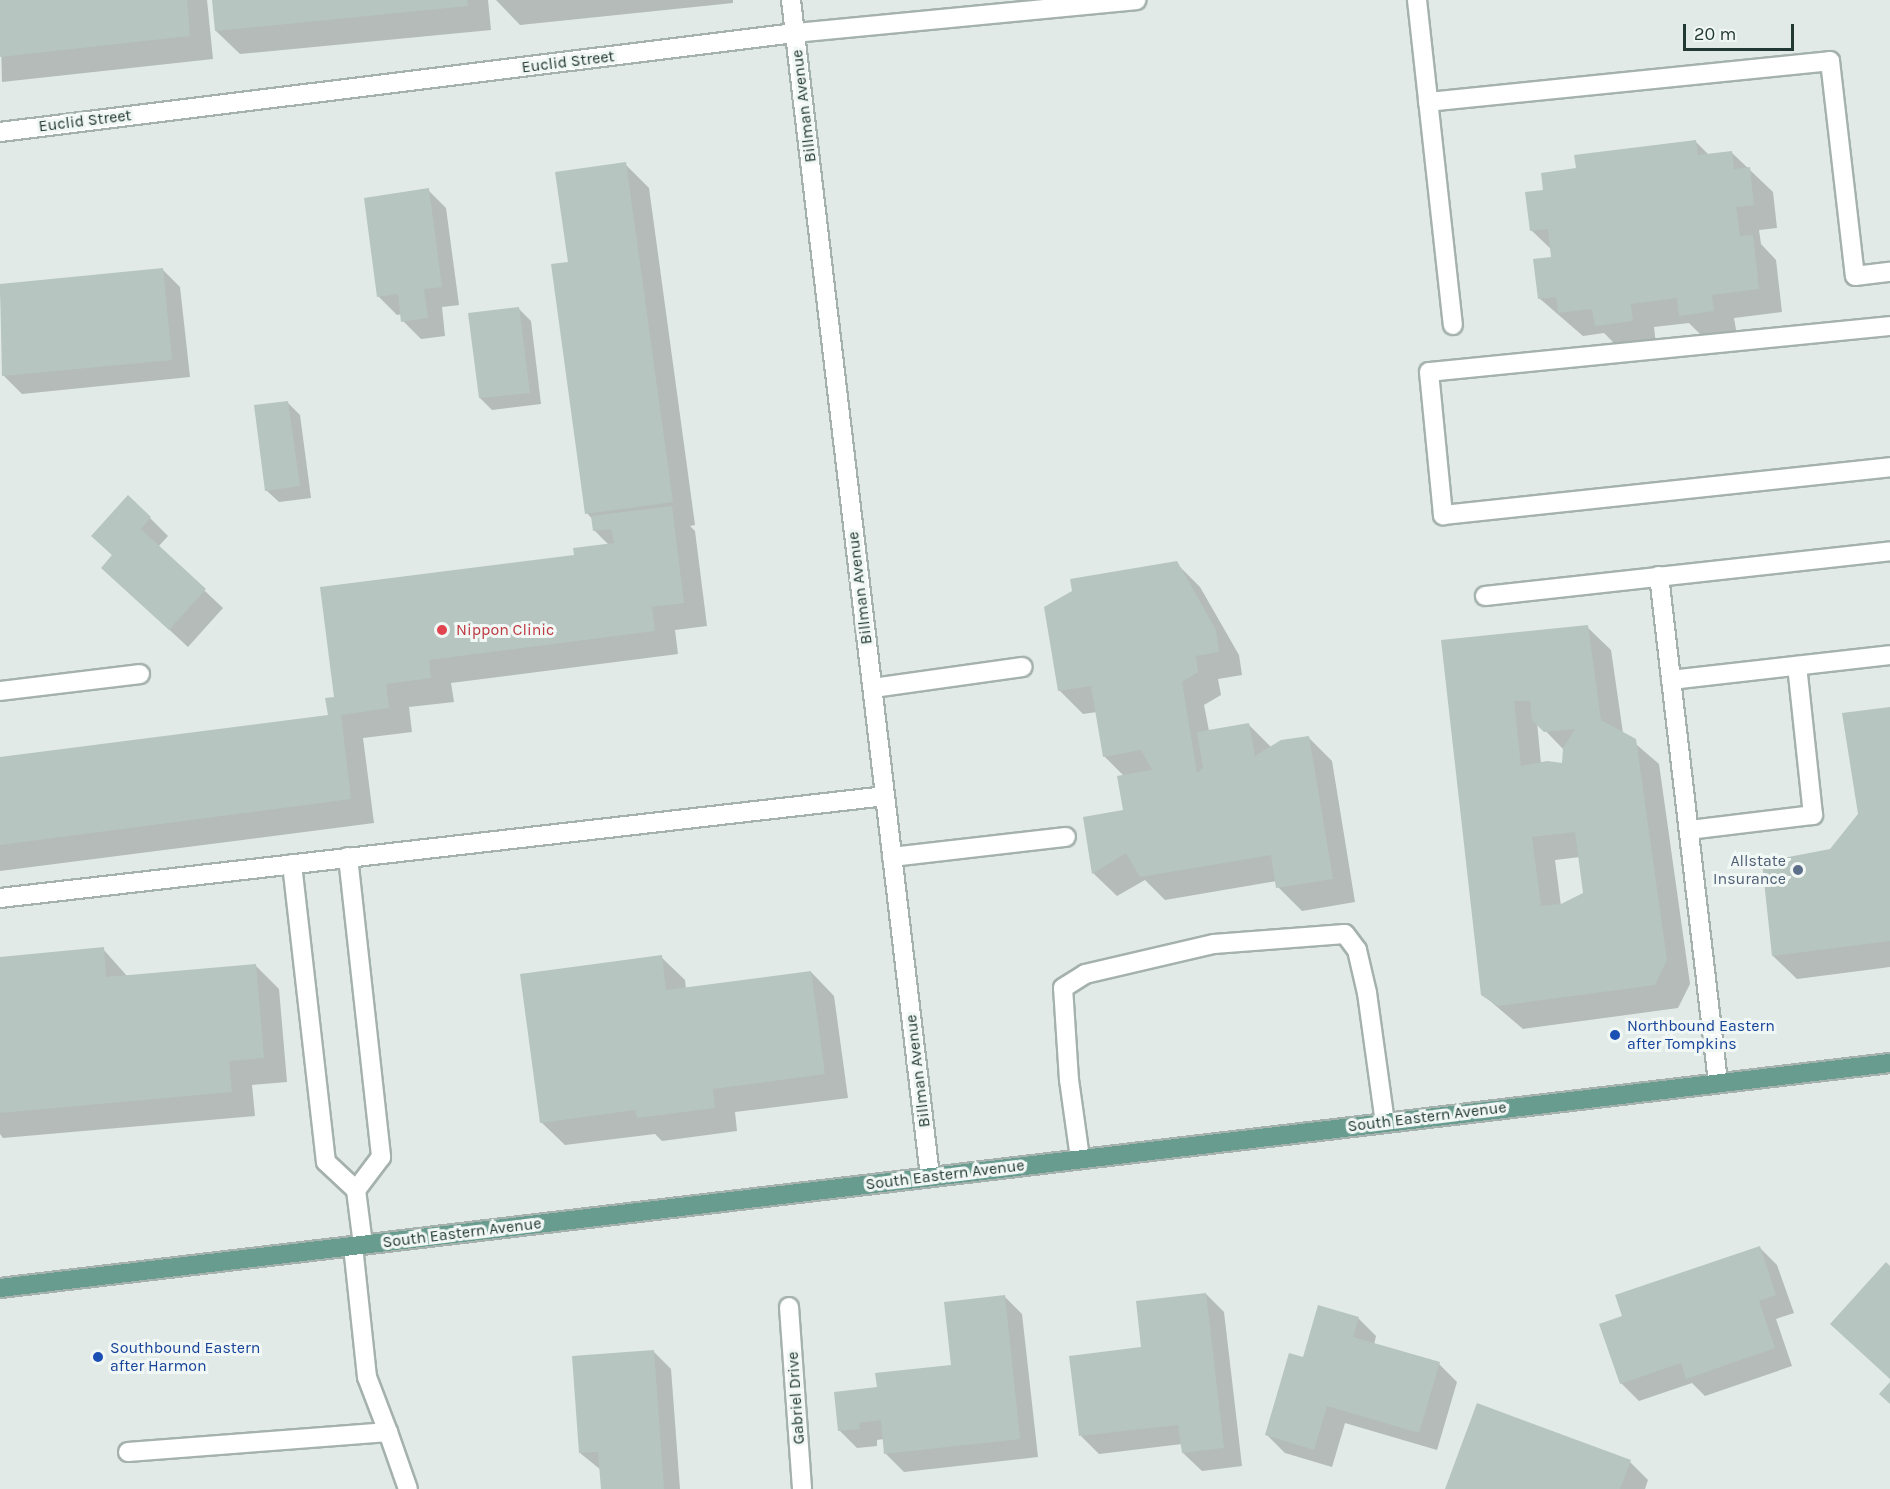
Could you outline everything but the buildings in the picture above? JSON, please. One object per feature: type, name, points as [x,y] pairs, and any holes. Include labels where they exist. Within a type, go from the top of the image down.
[{"type":"main road","name":"South Eastern Avenue","points":[[0,1288],[1890,1063]]},
{"type":"street","name":"Billman Avenue","points":[[791,0],[930,1177]]},
{"type":"street","name":"Euclid Street","points":[[0,132],[795,33],[1136,0]]},
{"type":"street","points":[[1417,0],[1453,325]]},
{"type":"street","points":[[1428,102],[1830,61],[1855,276],[1890,272]]},
{"type":"street","points":[[1890,326],[1429,372],[1443,515],[1890,467]]},
{"type":"street","points":[[1485,596],[1890,551]]},
{"type":"street","points":[[1659,576],[1718,1082]]},
{"type":"street","points":[[1671,680],[1890,655]]},
{"type":"street","points":[[1689,830],[1813,815],[1797,666]]},
{"type":"street","points":[[873,688],[1023,668]]},
{"type":"street","points":[[0,691],[140,674]]},
{"type":"street","points":[[0,898],[885,796]]},
{"type":"street","points":[[892,857],[1066,837]]},
{"type":"street","points":[[348,857],[381,1157],[356,1190],[367,1377],[408,1489]]},
{"type":"street","points":[[292,864],[326,1162],[356,1190]]},
{"type":"street","points":[[1080,1158],[1069,1080],[1063,988],[1085,974],[1214,944],[1345,934],[1357,950],[1367,993],[1385,1122]]},
{"type":"street","name":"Gabriel Drive","points":[[789,1307],[802,1489]]},
{"type":"street","points":[[128,1452],[388,1432]]},
{"type":"place","name":"Nippon Clinic","points":[[442,630]]},
{"type":"place","name":"Allstate Insurance","points":[[1798,870]]},
{"type":"place","name":"Northbound Eastern after Tompkins","points":[[1615,1035]]},
{"type":"place","name":"Southbound Eastern after Harmon","points":[[98,1357]]}]
